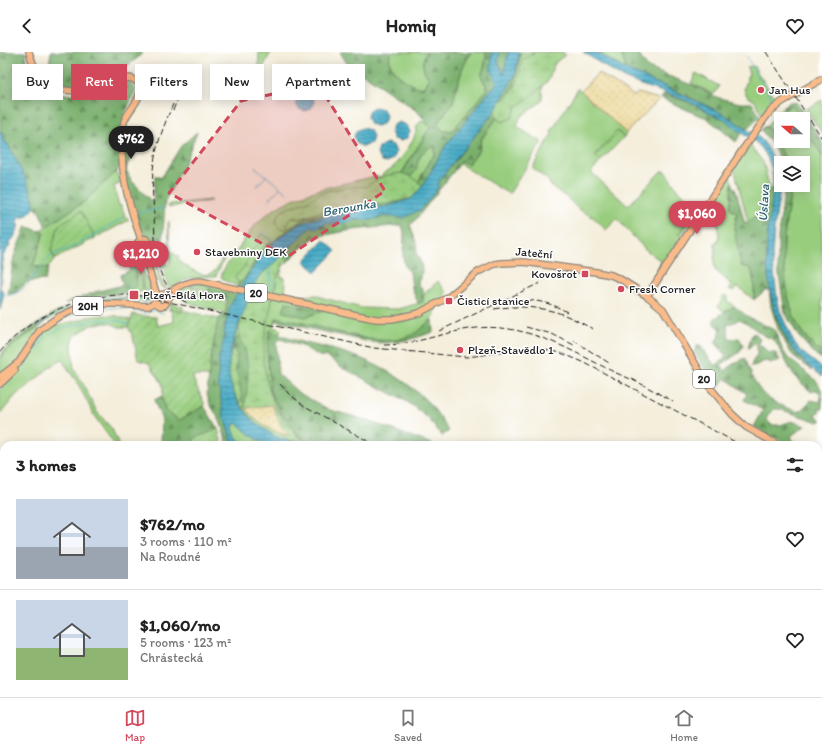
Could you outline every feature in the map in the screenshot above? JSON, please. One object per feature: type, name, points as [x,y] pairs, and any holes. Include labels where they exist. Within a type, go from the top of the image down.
[{"type":"main road","points":[[29,52],[33,64],[41,77],[49,85],[58,90],[74,92],[97,91],[110,88],[125,78],[136,80],[140,87],[139,96],[128,111],[124,122],[122,164],[124,185],[141,239],[138,243],[144,248],[159,290],[167,297],[168,301]]},
{"type":"main road","points":[[648,296],[743,149],[769,113],[782,102],[822,79]]},
{"type":"main road","points":[[141,239],[148,240],[149,243],[144,248]]},
{"type":"main road","points":[[144,248],[156,292],[157,304],[159,306],[164,305],[168,301],[171,294],[182,285]]},
{"type":"main road","name":"Jateční","points":[[164,294],[182,285],[198,281],[365,317],[384,319],[398,318],[419,313],[439,303],[483,269],[495,264],[514,262],[606,274],[648,296],[663,309],[708,385],[732,414],[746,427],[771,441]]},
{"type":"main road","name":"20","points":[[156,299],[159,295],[164,294]]},
{"type":"main road","name":"20H","points":[[0,378],[20,362],[36,335],[45,325],[55,318],[68,312],[90,306],[111,304],[150,305],[154,303],[156,299]]},
{"type":"main road","name":"20H","points":[[136,305],[149,308],[159,306]]},
{"type":"main road","name":"20H","points":[[0,384],[24,361],[45,325]]},
{"type":"highlighted area","points":[[318,84],[385,191],[287,257],[169,193],[241,101]]},
{"type":"green space","points":[[0,52],[25,52],[28,64],[12,64],[12,100],[63,100],[63,93],[71,95],[71,100],[127,100],[127,82],[129,81],[135,88],[135,91],[123,118],[120,166],[117,171],[84,202],[46,227],[39,211],[34,207],[25,179],[0,131]]},
{"type":"green space","points":[[51,52],[142,52],[140,56],[127,66],[127,64],[71,64],[71,88],[63,87],[63,64],[49,64]]},
{"type":"green space","points":[[259,52],[271,52],[264,65],[264,64],[259,64]]},
{"type":"green space","points":[[340,52],[391,52],[389,58],[390,64],[398,75],[421,88],[425,86],[429,79],[423,66],[423,60],[427,52],[471,52],[463,67],[453,102],[437,124],[443,131],[452,131],[488,89],[481,76],[485,64],[486,52],[492,52],[491,71],[497,81],[446,145],[422,187],[411,199],[389,206],[332,214],[299,224],[279,238],[265,251],[225,324],[225,338],[219,360],[219,382],[226,424],[232,441],[227,441],[220,421],[210,404],[207,394],[210,363],[218,319],[226,311],[227,301],[211,293],[208,288],[225,294],[230,291],[234,291],[264,249],[291,227],[306,218],[340,210],[397,200],[411,194],[435,153],[432,146],[423,153],[419,158],[417,169],[409,179],[401,175],[430,127],[418,112],[365,75],[365,64],[349,64]]},
{"type":"green space","points":[[391,52],[427,52],[423,60],[423,68],[429,79],[425,86],[421,88],[416,86],[398,75],[390,64],[389,58]]},
{"type":"green space","points":[[471,52],[486,52],[485,64],[481,76],[488,89],[452,131],[443,131],[437,124],[453,102],[463,67]]},
{"type":"green space","points":[[500,52],[508,52],[504,76],[498,62]]},
{"type":"green space","points":[[519,52],[521,52],[514,84],[496,119],[481,139],[479,150],[468,165],[462,161],[413,223],[410,224],[417,245],[416,253],[422,266],[421,279],[418,279],[420,288],[423,288],[423,302],[418,303],[412,288],[410,272],[405,267],[403,257],[404,233],[402,225],[352,230],[315,237],[301,248],[289,261],[280,257],[311,227],[322,226],[326,223],[345,223],[354,220],[366,220],[383,216],[389,217],[437,190],[440,179],[495,111],[516,73]]},
{"type":"green space","points":[[521,52],[532,52],[544,56],[542,101],[520,117],[517,127],[542,142],[509,194],[460,164],[462,161],[479,150],[481,140],[496,119],[514,84]]},
{"type":"green space","points":[[530,52],[563,52],[565,55],[556,62],[549,80],[534,94],[516,107],[512,117],[503,122],[497,119],[495,110],[516,85],[522,60],[534,54]]},
{"type":"green space","points":[[598,52],[621,52],[626,70]]},
{"type":"green space","points":[[621,52],[637,52],[648,68],[697,87],[719,98],[740,103],[752,103],[760,117],[747,129],[703,104],[626,70]]},
{"type":"green space","points":[[754,66],[777,100],[765,110],[766,111],[762,116],[755,101],[747,96],[744,89],[749,74],[747,67]]},
{"type":"green space","points":[[696,73],[719,86],[716,92],[713,94],[691,83]]},
{"type":"green space","points":[[578,88],[626,133],[624,137],[618,131],[595,155],[601,161],[591,172],[628,206],[661,171],[665,171],[675,186],[692,203],[689,216],[678,235],[692,214],[695,216],[659,270],[657,269],[661,261],[646,250],[617,219],[606,230],[594,218],[577,208],[566,197],[551,186],[548,180],[532,168],[552,134],[551,132]]},
{"type":"green space","points":[[664,94],[695,104],[715,116],[723,118],[741,133],[736,142],[705,117],[661,98]]},
{"type":"green space","points":[[822,100],[822,133],[810,115],[810,112],[806,109]]},
{"type":"green space","points":[[790,102],[797,103],[803,112],[779,112]]},
{"type":"green space","points":[[790,102],[797,103],[803,112],[798,112],[792,105],[784,110],[782,108]]},
{"type":"green space","points":[[774,118],[774,138],[767,126]]},
{"type":"green space","points":[[421,121],[426,122],[430,127],[401,174],[417,164],[423,151],[432,146],[435,152],[411,194],[397,200],[340,210],[306,218],[291,227],[264,249],[237,286],[227,282],[221,277],[226,266],[247,235],[263,218],[277,208],[308,193],[376,176],[380,177],[392,168],[404,154],[412,142],[417,125]]},
{"type":"green space","points":[[810,123],[822,141],[822,353],[805,337],[799,328],[791,309],[785,276],[784,239],[790,192],[810,192],[810,156],[784,156],[779,148],[810,148]]},
{"type":"green space","points":[[810,123],[822,141],[822,157],[813,141],[810,139]]},
{"type":"green space","points":[[767,126],[774,138],[774,147],[761,130],[763,127]]},
{"type":"green space","points":[[617,131],[624,137],[601,161],[595,156]]},
{"type":"green space","points":[[197,132],[183,167],[165,201],[162,251],[166,264],[162,265],[158,257],[153,256],[151,251],[151,242],[148,237],[144,235],[135,216],[125,181],[124,147],[132,155],[126,169],[131,180],[153,203],[155,175],[161,178],[181,146]]},
{"type":"green space","points":[[750,145],[763,162],[770,190],[758,214],[748,222],[734,168]]},
{"type":"green space","points":[[774,148],[779,148],[784,156],[778,156]]},
{"type":"green space","points":[[117,171],[120,184],[114,186],[119,206],[121,205],[126,218],[129,220],[95,238],[81,211],[51,250],[55,259],[48,268],[33,266],[44,233],[39,231],[84,202]]},
{"type":"green space","points":[[400,173],[412,177],[418,181],[422,187],[411,199],[388,204],[364,205],[320,212],[299,219],[293,218],[289,220],[287,228],[284,229],[279,228],[276,224],[279,214],[283,210],[309,201],[318,195],[342,188],[366,187],[381,177]]},
{"type":"green space","points":[[730,176],[732,182],[730,208],[737,213],[734,229],[751,268],[754,283],[754,300],[737,286],[733,291],[729,289],[732,285],[715,270],[714,266],[715,244],[719,238],[715,199]]},
{"type":"green space","points":[[732,182],[737,194],[745,224],[758,214],[770,190],[773,189],[767,248],[767,263],[771,295],[786,339],[793,350],[812,370],[796,359],[791,353],[778,329],[771,307],[769,290],[765,290],[754,300],[754,283],[751,268],[741,266],[734,229],[737,213],[730,209]]},
{"type":"green space","points":[[784,192],[790,192],[784,248],[788,296],[794,318],[812,345],[822,353],[822,359],[816,355],[799,337],[785,313],[778,268],[778,236]]},
{"type":"green space","points":[[211,200],[188,203],[174,207],[168,206],[170,204]]},
{"type":"green space","points":[[81,211],[95,238],[55,259],[51,250],[59,225]]},
{"type":"green space","points":[[169,221],[170,251],[179,257],[178,260],[185,266],[204,274],[209,274],[214,271],[221,261],[222,256],[224,259],[216,276],[189,278],[170,288],[162,265],[166,264],[168,266],[170,262]]},
{"type":"green space","points":[[26,226],[44,233],[33,266],[48,268],[45,280],[27,282],[16,292],[8,294],[14,256]]},
{"type":"green space","points":[[260,235],[270,239],[271,242],[265,245],[262,249],[244,279],[241,282],[237,282],[235,277],[244,267],[256,246],[257,241],[259,241]]},
{"type":"green space","points":[[289,247],[277,277],[266,329],[263,361],[269,390],[277,410],[282,416],[282,422],[302,439],[307,441],[283,440],[275,437],[251,418],[244,409],[248,367],[245,351],[239,334],[243,311],[258,276]]},
{"type":"green space","points":[[137,249],[140,252],[142,260],[134,267],[137,276],[137,286],[129,293],[102,295],[65,303],[95,292],[123,285],[120,275],[130,270],[124,255]]},
{"type":"green space","points":[[151,251],[162,282],[167,289],[161,287],[157,280],[158,273]]},
{"type":"green space","points":[[280,257],[289,261],[283,266],[280,276],[284,278],[286,284],[285,292],[293,295],[319,295],[320,297],[362,308],[399,309],[423,302],[424,294],[438,281],[447,293],[439,303],[431,320],[414,335],[396,340],[378,341],[276,318],[273,327],[281,330],[279,335],[269,330],[270,390],[281,413],[296,433],[306,441],[249,417],[238,400],[232,387],[233,343],[244,313]]},
{"type":"green space","points":[[142,260],[142,267],[140,270],[143,291],[135,294],[129,293],[137,286],[137,276],[134,267]]},
{"type":"green space","points":[[142,268],[148,284],[152,289],[145,292],[143,285]]},
{"type":"green space","points":[[199,283],[234,290],[225,294],[208,289],[211,293],[225,300],[220,299],[189,285]]},
{"type":"green space","points":[[184,287],[193,287],[210,297],[227,304],[226,311],[224,313],[205,308],[192,304],[181,298],[176,294]]},
{"type":"green space","points":[[725,295],[728,297],[726,300],[734,306],[724,312],[718,306],[722,300],[721,298]]},
{"type":"green space","points":[[137,297],[152,299],[145,302],[121,298],[112,301],[91,303],[69,309],[53,317],[38,330],[21,357],[0,375],[0,358],[5,352],[42,324],[50,315],[65,308],[68,309],[93,301],[110,298]]},
{"type":"green space","points":[[286,302],[324,311],[305,317],[283,312]]},
{"type":"green space","points":[[170,303],[183,307],[182,312],[169,310]]},
{"type":"green space","points":[[734,306],[747,316],[776,331],[782,349],[788,358],[816,380],[822,391],[822,410],[819,408],[819,412],[816,414],[821,421],[818,422],[779,409],[774,409],[767,417],[768,422],[772,425],[780,425],[792,421],[805,426],[791,436],[791,440],[793,441],[781,441],[754,427],[763,410],[744,400],[747,394],[725,378],[718,388],[716,387],[694,352],[697,345],[700,345],[715,366],[726,357],[715,342],[721,330],[714,323],[714,319]],"holes":[[[739,319],[771,338],[776,343],[794,376],[811,392],[817,390],[821,399],[820,402],[811,400],[799,412],[771,400],[761,392],[752,376],[745,358],[733,364],[725,371],[721,365],[740,352],[744,346],[739,338],[729,339],[727,324],[735,322]]]},
{"type":"green space","points":[[171,309],[181,312],[182,310],[218,319],[209,376],[192,376],[205,405],[179,420],[165,410],[162,396],[162,383],[149,363],[138,360],[133,337],[128,327],[133,314],[156,317],[158,326],[174,322]]},
{"type":"green space","points":[[103,315],[117,316],[130,320],[128,327],[119,327],[110,323],[91,325],[76,335],[72,346],[74,369],[97,412],[112,429],[117,441],[112,441],[95,417],[77,382],[62,360],[51,366],[16,395],[0,414],[0,389],[21,369],[46,329],[56,322],[58,325],[87,317]]},
{"type":"green space","points":[[48,318],[11,347],[0,358],[6,347],[13,341]]},
{"type":"green space","points":[[277,318],[292,320],[367,339],[401,339],[414,334],[431,320],[433,332],[402,341],[379,343],[276,321]]},
{"type":"green space","points":[[269,330],[296,340],[365,360],[388,371],[418,393],[436,412],[449,431],[442,436],[429,419],[409,403],[343,368],[328,357],[319,356],[304,347],[280,339],[276,343],[278,374],[299,393],[330,410],[360,418],[424,441],[306,441],[296,433],[281,413],[270,390],[267,352]]},
{"type":"green space","points":[[755,333],[760,338],[759,342],[748,348],[752,334]]},
{"type":"green space","points":[[239,337],[244,342],[249,357],[249,377],[246,402],[239,396],[235,383],[237,364],[233,347],[235,339]]},
{"type":"green space","points":[[233,343],[233,350],[237,354],[236,368],[242,397],[240,403],[232,389],[229,378],[229,361]]},
{"type":"green space","points":[[760,344],[768,353],[776,353],[780,360],[772,363],[765,361],[752,367],[752,363],[757,354],[757,345]]},
{"type":"green space","points":[[162,396],[165,410],[179,420],[204,406],[218,429],[193,439],[194,441],[161,441],[162,420],[154,400]]},
{"type":"green space","points":[[237,423],[249,434],[260,441],[240,441],[233,430],[234,424]]},
{"type":"green space","points":[[218,429],[221,441],[194,441],[193,439]]},
{"type":"sand","points":[[598,73],[634,96],[638,93],[659,99],[626,133],[581,91]]},
{"type":"sand","points":[[272,405],[281,426],[290,435],[272,430],[255,419],[246,408]]},
{"type":"water","points":[[492,52],[500,52],[498,62],[504,75],[508,52],[519,52],[516,73],[495,111],[440,179],[437,190],[420,210],[403,218],[383,216],[371,220],[354,220],[345,223],[332,224],[326,223],[317,228],[311,227],[278,260],[260,275],[255,282],[235,335],[229,358],[231,383],[239,403],[253,420],[270,433],[284,440],[290,441],[260,441],[249,434],[237,423],[234,424],[233,430],[240,441],[232,441],[224,417],[218,382],[219,358],[225,336],[224,332],[230,306],[246,278],[265,251],[279,238],[299,224],[332,214],[389,206],[411,199],[422,187],[446,145],[496,84],[497,81],[491,71]]},
{"type":"water","points":[[583,52],[595,52],[626,70],[722,113],[760,138],[766,145],[774,159],[774,192],[780,192],[774,229],[772,255],[780,311],[793,341],[802,352],[822,368],[822,376],[806,363],[793,349],[783,332],[776,315],[768,277],[767,257],[768,226],[773,192],[772,169],[760,146],[723,118],[713,115],[686,100],[643,86],[609,70]]},
{"type":"water","points":[[296,100],[314,100],[314,106],[309,111],[301,111],[296,106]]},
{"type":"water","points":[[375,107],[383,109],[386,116],[384,123],[377,126],[370,124],[367,117],[369,110]]},
{"type":"water","points":[[399,122],[406,125],[410,131],[407,138],[401,141],[394,139],[391,132],[393,125]]},
{"type":"water","points":[[362,128],[370,130],[373,137],[371,143],[364,147],[357,144],[354,137],[356,131]]},
{"type":"water","points":[[0,131],[4,138],[3,140],[7,143],[28,185],[34,202],[34,207],[31,212],[23,218],[21,216],[17,222],[19,224],[16,234],[3,256],[0,289]]},
{"type":"water","points":[[386,143],[393,145],[396,152],[394,159],[387,162],[382,161],[377,154],[379,148]]},
{"type":"water","points":[[324,240],[336,251],[316,272],[304,261]]},
{"type":"water","points":[[0,289],[4,294],[0,310]]},
{"type":"waterway","points":[[747,57],[756,74],[771,96],[770,106]]},
{"type":"waterway","points":[[255,167],[287,193]]},
{"type":"waterway","points":[[256,187],[266,176]]},
{"type":"waterway","points":[[269,199],[280,188]]},
{"type":"waterway","points":[[136,213],[164,208]]},
{"type":"waterway","points":[[0,295],[17,293],[24,288],[45,262],[53,255],[76,245],[125,217]]},
{"type":"waterway","points":[[260,232],[277,242]]},
{"type":"waterway","points":[[270,265],[271,269],[269,282],[275,294]]},
{"type":"waterway","points":[[270,274],[277,285]]},
{"type":"waterway","points":[[98,299],[118,297],[118,300]]},
{"type":"waterway","points":[[117,301],[121,299],[146,302],[150,300]]},
{"type":"waterway","points":[[0,389],[25,365],[46,330],[61,319],[81,312],[103,308],[127,308],[146,313],[155,310],[163,313]]},
{"type":"waterway","points":[[39,327],[48,319],[67,310]]},
{"type":"waterway","points":[[35,349],[37,350],[53,332],[66,327],[89,322],[90,320],[117,320],[128,324]]},
{"type":"railway","points":[[766,52],[822,138]]},
{"type":"railway","points":[[173,110],[177,100]]},
{"type":"railway","points":[[173,104],[159,140],[153,169],[152,189],[156,254],[158,266],[168,287],[177,296],[189,304]]},
{"type":"railway","points":[[439,331],[540,283]]},
{"type":"railway","points":[[0,352],[29,326],[46,315],[64,307],[103,297],[122,295],[142,296],[374,348],[466,357],[517,349],[537,348],[561,353],[583,362],[733,441]]},
{"type":"railway","points":[[510,303],[525,301],[546,303],[567,312]]},
{"type":"railway","points":[[494,309],[520,307],[538,308],[574,319],[593,329]]},
{"type":"railway","points":[[526,327],[552,334],[576,346]]},
{"type":"railway","points":[[384,345],[408,343],[477,328],[513,330],[530,334],[564,347],[637,382]]},
{"type":"railway","points":[[573,340],[609,363]]},
{"type":"railway","points":[[632,379],[673,401]]},
{"type":"railway","points":[[280,384],[288,393],[303,405],[368,441]]},
{"type":"place","name":"Jan Hus","points":[[761,90]]},
{"type":"place","name":"Stavebniny DEK","points":[[197,252]]},
{"type":"place","name":"Kovošrot","points":[[585,274]]},
{"type":"place","name":"Fresh Corner","points":[[621,289]]},
{"type":"place","name":"Plzeň-Bílá Hora","points":[[134,295]]},
{"type":"place","name":"Čisticí stanice","points":[[449,301]]},
{"type":"place","name":"Plzeň-Stavědlo 1","points":[[460,350]]},
{"type":"water label","name":"Úslava","points":[[763,203]]},
{"type":"water label","name":"Berounka","points":[[349,207]]}]
